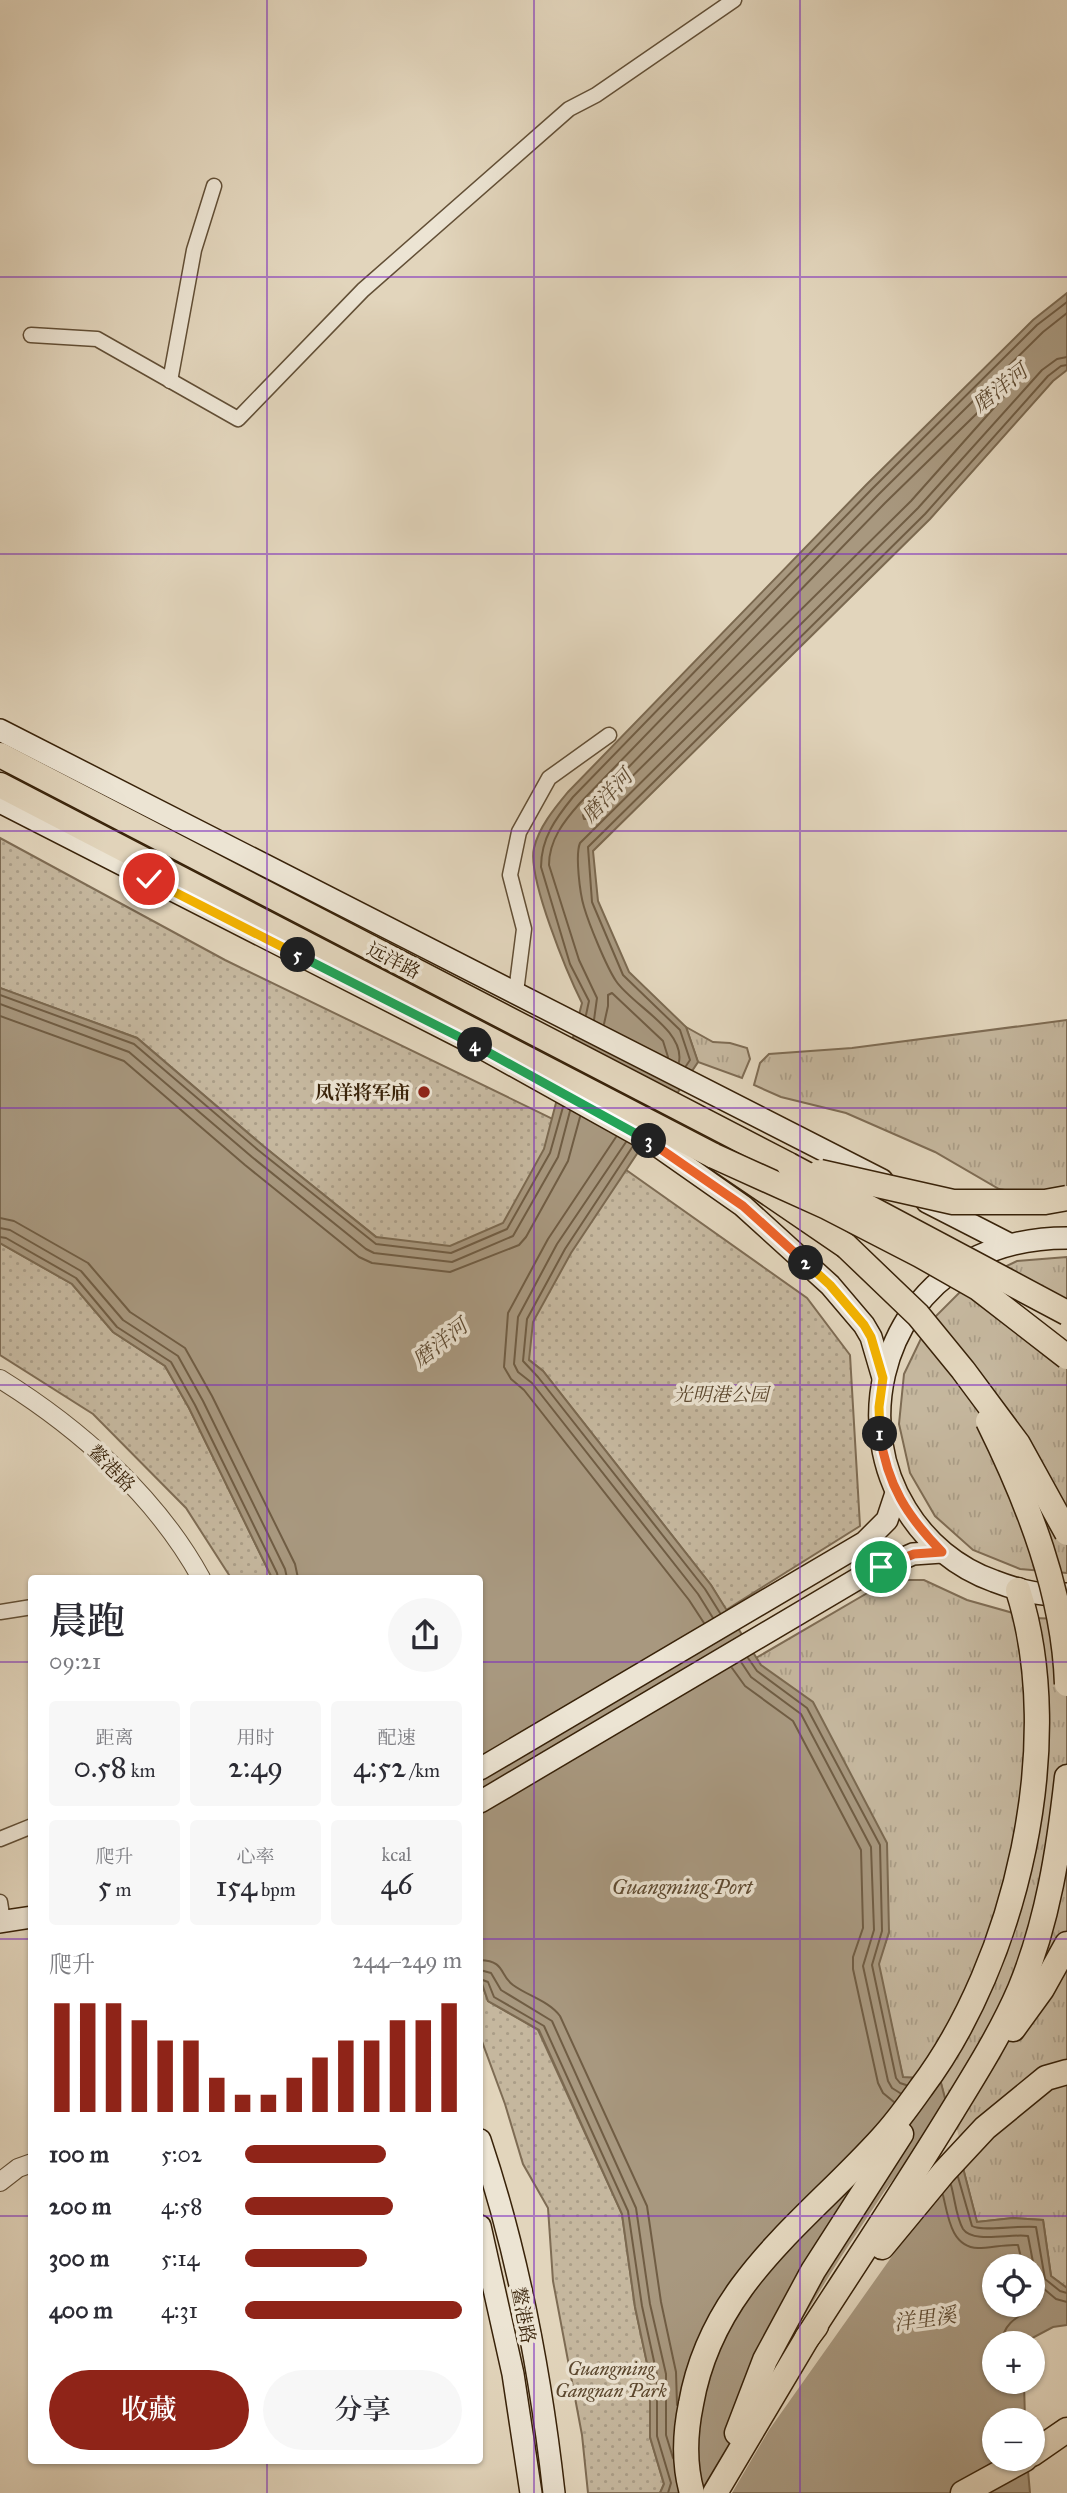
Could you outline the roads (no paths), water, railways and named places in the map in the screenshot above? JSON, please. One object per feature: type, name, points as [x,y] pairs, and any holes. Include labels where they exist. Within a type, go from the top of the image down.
[{"type":"highway","name":"远洋路","points":[[0,755],[789,1165]]},
{"type":"highway","name":"远洋路","points":[[0,785],[714,1156]]},
{"type":"highway","points":[[714,1156],[827,1207],[978,1288],[1067,1357]]},
{"type":"highway","points":[[714,1156],[846,1246],[918,1315],[1018,1444],[1067,1533]]},
{"type":"highway","points":[[789,1165],[953,1202],[1045,1202],[1067,1198]]},
{"type":"highway","points":[[789,1165],[1067,1313]]},
{"type":"highway","points":[[983,1267],[1067,1332]]},
{"type":"highway","points":[[963,1370],[993,1431],[1034,1527],[1054,1592],[1066,1660],[1067,1684]]},
{"type":"highway","points":[[714,2493],[765,2360],[813,2271],[916,2110],[984,1978],[1006,1921],[1022,1858],[1036,1747],[1031,1641],[1018,1590]]},
{"type":"highway","points":[[714,2493],[807,2338],[927,2153],[984,2059],[1020,1989],[1040,1932],[1055,1871],[1067,1777]]},
{"type":"highway","points":[[927,2153],[1042,1989],[1067,1944]]},
{"type":"highway","points":[[691,2493],[686,2427],[696,2375],[717,2324],[766,2257],[883,2138],[923,2086],[956,2036]]},
{"type":"highway","points":[[807,2338],[944,2172],[985,2128],[1046,2078],[1067,2072]]},
{"type":"highway","points":[[1045,2445],[1067,2430]]},
{"type":"highway","points":[[964,2493],[1004,2471]]},
{"type":"main road","points":[[0,730],[1009,1244]]},
{"type":"main road","points":[[0,802],[480,1048],[656,1145],[743,1206],[830,1285],[871,1337],[883,1378]]},
{"type":"main road","points":[[1067,1238],[1041,1238],[1009,1244],[965,1263],[927,1293],[899,1333],[883,1378],[879,1407],[880,1436],[886,1466],[896,1493],[916,1525],[942,1552],[978,1575],[1018,1590],[1067,1594]]},
{"type":"main road","points":[[483,1767],[865,1542],[887,1520],[896,1493]]},
{"type":"main road","points":[[483,1800],[859,1578],[914,1554],[942,1552]]},
{"type":"main road","points":[[1,1913],[28,1907]]},
{"type":"main road","points":[[1,1913],[28,1916]]},
{"type":"main road","name":"鳌港路","points":[[483,2151],[521,2295],[548,2439],[554,2493]]},
{"type":"main road","name":"鳌港路","points":[[483,2239],[513,2374],[531,2493]]},
{"type":"street","points":[[31,335],[97,340],[238,419],[363,290],[569,109],[596,95],[734,0]]},
{"type":"street","points":[[170,381],[194,250],[214,186]]},
{"type":"street","points":[[516,992],[524,929],[510,875],[519,832],[549,778],[610,735]]},
{"type":"street","name":"鳌港路","points":[[0,1379],[50,1412],[110,1464],[152,1509],[199,1575]]},
{"type":"street","points":[[0,1612],[28,1608]]},
{"type":"street","points":[[0,1839],[28,1828]]},
{"type":"street","points":[[0,2182],[18,2168],[28,2164]]},
{"type":"water","name":"Guangming Port","points":[[1067,293],[1067,370],[1053,381],[930,519],[593,851],[598,901],[629,972],[686,1027],[698,1062],[571,1253],[533,1322],[529,1360],[543,1371],[711,1585],[761,1665],[813,1702],[887,1843],[889,1932],[879,1964],[903,2077],[940,2079],[977,2222],[1013,2218],[1043,2220],[1051,2276],[1067,2288],[1067,2325],[1045,2331],[982,2331],[982,2394],[1024,2394],[1025,2408],[982,2408],[982,2471],[1028,2471],[1030,2493],[660,2493],[664,2484],[650,2437],[650,2377],[635,2307],[622,2214],[539,2030],[488,2001],[483,1987],[483,1575],[271,1575],[189,1408],[165,1366],[113,1332],[72,1284],[0,1243],[0,988],[137,1038],[262,1145],[376,1237],[450,1246],[503,1223],[544,1149],[582,1003],[550,926],[533,862],[536,840],[543,826],[568,792],[867,484],[1033,320]]},
{"type":"place","name":"凤洋将军庙","points":[[424,1092]]},
{"type":"water label","name":"磨洋河","points":[[1000,388]]},
{"type":"water label","name":"磨洋河","points":[[607,796]]},
{"type":"water label","name":"磨洋河","points":[[440,1343]]},
{"type":"water label","name":"洋里溪","points":[[925,2319]]},
{"type":"park label","name":"光明港公园","points":[[721,1394]]},
{"type":"park label","name":"Guangming Gangnan Park","points":[[611,2379]]}]
